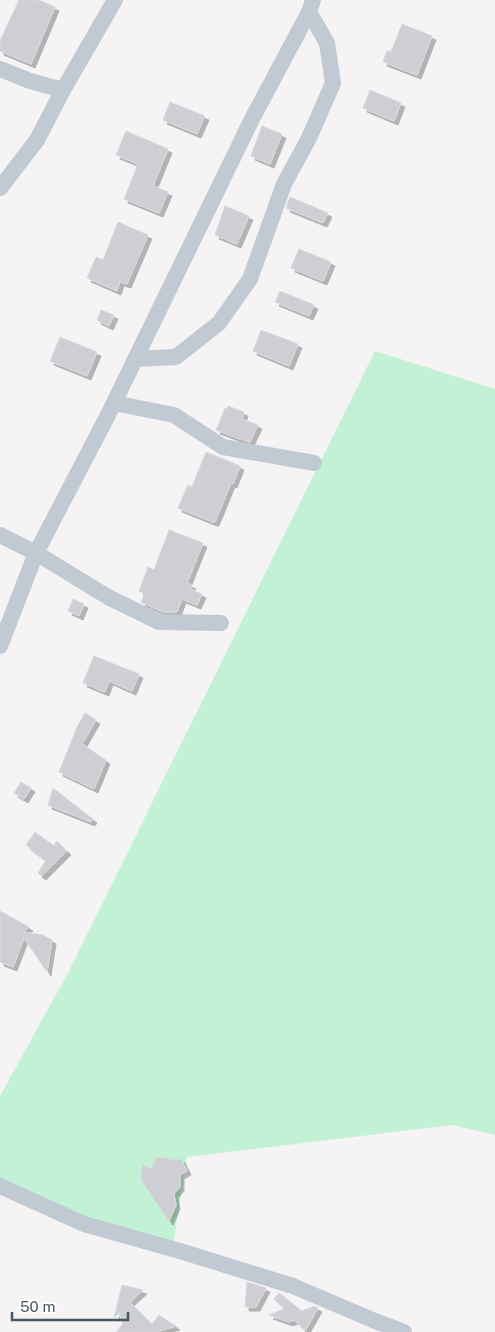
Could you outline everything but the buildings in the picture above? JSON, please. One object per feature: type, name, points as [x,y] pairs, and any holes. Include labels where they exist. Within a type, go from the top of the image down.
[{"type":"street","points":[[0,188],[37,140],[63,90],[115,0]]},
{"type":"street","points":[[135,359],[176,357],[219,323],[250,279],[284,184],[309,138],[333,84],[327,43],[311,6]]},
{"type":"street","points":[[0,646],[36,553],[114,403],[252,119],[311,6]]},
{"type":"street","points":[[0,69],[30,81],[63,90]]},
{"type":"street","points":[[114,403],[174,415],[223,446],[314,463]]},
{"type":"street","points":[[0,535],[36,553],[108,597],[159,622],[221,623]]},
{"type":"street","points":[[0,1186],[84,1224],[293,1286],[404,1332]]},
{"type":"green space","points":[[375,351],[495,389],[495,1135],[452,1125],[187,1157],[173,1245],[0,1191],[0,1096],[68,973]]}]
